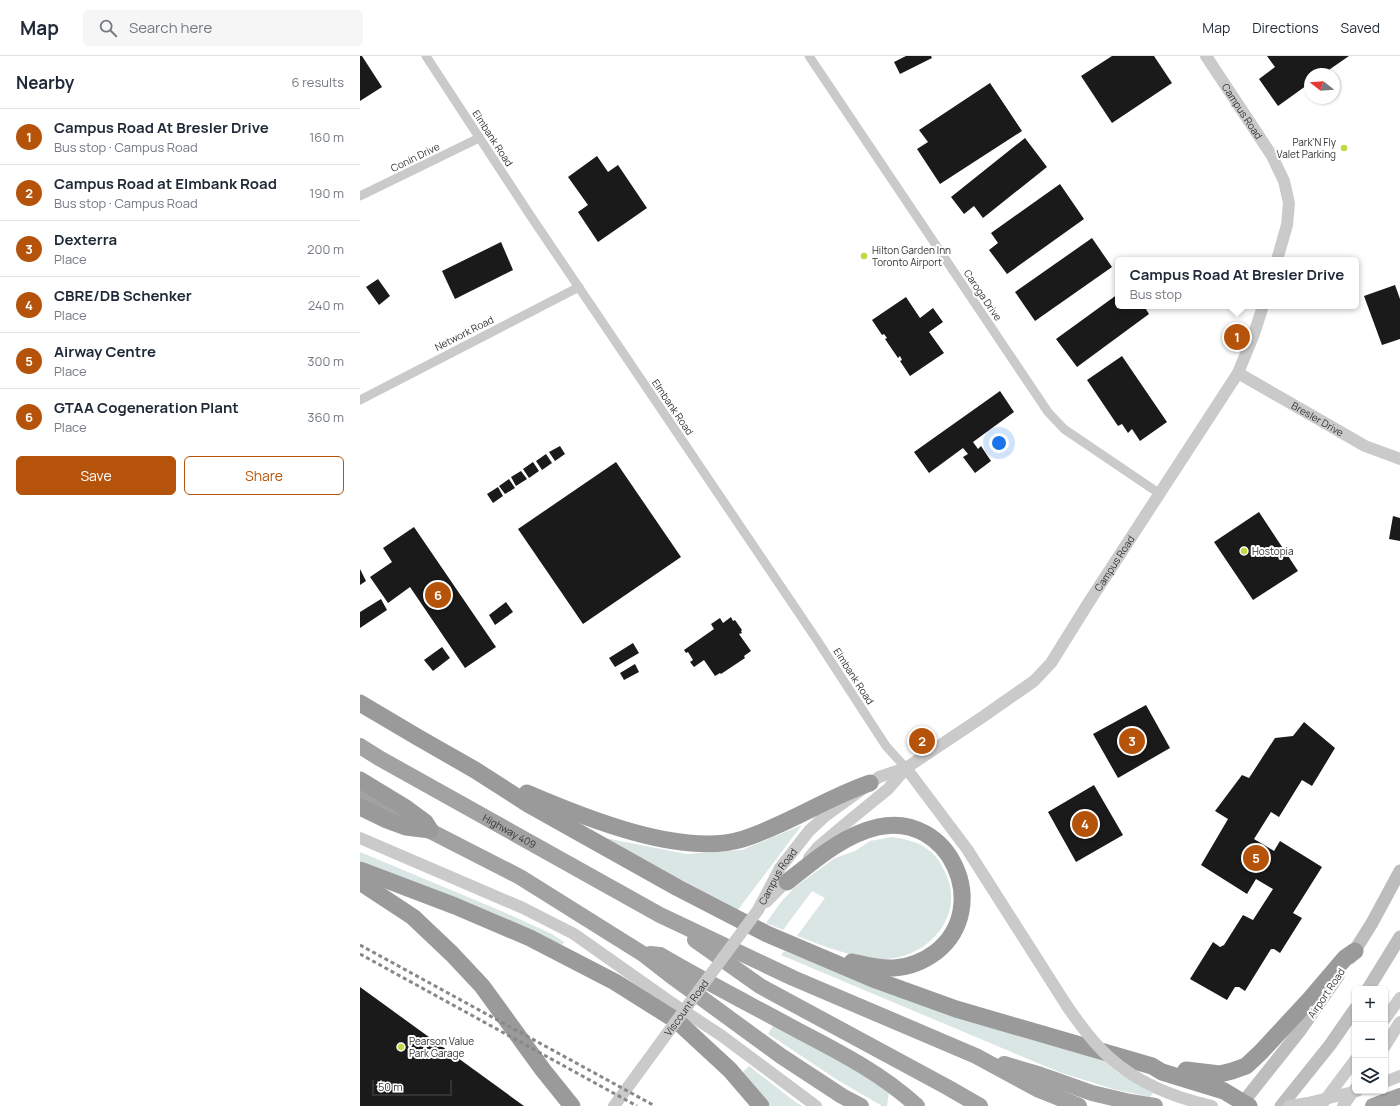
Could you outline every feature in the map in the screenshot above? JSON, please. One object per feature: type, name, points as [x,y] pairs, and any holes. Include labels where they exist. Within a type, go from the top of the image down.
[{"type":"highway","points":[[360,703],[475,770],[528,804],[678,888],[767,934],[872,979],[956,1009],[1152,1066],[1162,1072],[1224,1091],[1244,1105]]},
{"type":"highway","name":"Highway 409","points":[[360,746],[660,915]]},
{"type":"highway","points":[[360,753],[379,758]]},
{"type":"highway","points":[[475,770],[567,810],[608,824],[639,833],[693,844],[727,842],[742,839],[781,824],[853,788],[870,782]]},
{"type":"highway","points":[[360,780],[406,808],[425,822],[430,830]]},
{"type":"highway","points":[[360,794],[520,877],[643,954],[781,1056],[823,1084],[861,1106]]},
{"type":"highway","points":[[360,807],[406,827],[430,830]]},
{"type":"highway","points":[[787,882],[845,840],[877,828],[887,826],[906,828],[927,835],[946,851],[957,870],[960,878],[963,900],[960,919],[949,939],[928,958],[910,965],[892,968],[872,967],[818,956]]},
{"type":"highway","points":[[360,870],[440,900],[530,938],[615,982],[677,1021],[730,1070],[761,1106]]},
{"type":"highway","points":[[360,882],[413,917],[452,954],[482,986],[543,1070],[572,1106]]},
{"type":"highway","points":[[660,915],[793,978],[976,1056],[1037,1090],[1079,1106]]},
{"type":"highway","points":[[660,915],[760,986],[980,1106]]},
{"type":"highway","points":[[1152,1066],[1164,1065],[1193,1072],[1220,1074],[1246,1066],[1301,1009],[1345,958],[1354,951]]},
{"type":"highway","points":[[643,954],[660,955],[850,1058],[874,1072],[917,1106]]},
{"type":"highway","points":[[976,1056],[1041,1075],[1092,1093],[1155,1106]]},
{"type":"highway","points":[[1388,1106],[1400,1092]]},
{"type":"highway","points":[[1373,1106],[1400,1096]]},
{"type":"main road","name":"Airport Road","points":[[1244,1105],[1299,1032],[1354,951],[1372,923],[1400,871]]},
{"type":"main road","points":[[1370,986],[1400,937]]},
{"type":"main road","points":[[1281,1106],[1330,1044],[1352,1013]]},
{"type":"street","name":"Elmbank Road","points":[[426,56],[479,138],[817,640],[886,746],[906,768]]},
{"type":"street","name":"Caroga Drive","points":[[809,56],[1048,412],[1064,429],[1160,494]]},
{"type":"street","name":"Campus Road","points":[[1206,56],[1272,156],[1284,182],[1289,203],[1287,225],[1277,257]]},
{"type":"street","name":"Conin Drive","points":[[360,196],[479,138]]},
{"type":"street","name":"Network Road","points":[[360,400],[579,287]]},
{"type":"street","name":"Campus Road","points":[[758,910],[780,868],[809,831],[824,817],[870,782],[879,777],[906,768],[957,734],[1029,684],[1051,663],[1238,373],[1254,334],[1262,309]]},
{"type":"street","name":"Bresler Drive","points":[[1238,373],[1365,446],[1400,459]]},
{"type":"street","name":"Campus Road","points":[[758,910],[787,882],[818,847],[888,789],[906,768]]},
{"type":"street","points":[[906,768],[967,849],[1067,1006],[1095,1043],[1120,1066],[1153,1086],[1186,1099],[1212,1106]]},
{"type":"street","points":[[363,838],[523,908],[574,934],[669,1002],[722,1036],[816,1106]]},
{"type":"street","name":"Viscount Road","points":[[614,1106],[758,910]]},
{"type":"street","points":[[1388,1015],[1400,998]]},
{"type":"street","points":[[1388,1041],[1400,1022]]},
{"type":"street","points":[[1320,1106],[1352,1064]]},
{"type":"street","points":[[1388,1081],[1400,1076]]},
{"type":"street","points":[[1289,1106],[1308,1103],[1352,1091]]},
{"type":"street","points":[[1343,1106],[1353,1094]]},
{"type":"shaded area","points":[[802,825],[737,911],[605,838],[686,854],[742,850]]},
{"type":"shaded area","points":[[892,837],[914,842],[926,848],[942,865],[945,872],[950,888],[951,904],[947,919],[939,932],[928,943],[914,952],[899,957],[883,959],[850,954],[797,936],[825,898],[812,891],[783,930],[766,923],[781,902],[795,887],[835,858],[855,851],[870,841]]},
{"type":"shaded area","points":[[360,852],[506,913],[552,934],[564,942],[562,945],[466,903],[360,861]]},
{"type":"shaded area","points":[[784,951],[915,1002],[1104,1061],[1118,1073],[1153,1093],[1150,1097],[1113,1089],[1059,1072],[781,955]]},
{"type":"shaded area","points":[[773,1026],[844,1063],[889,1092],[887,1106],[882,1106],[836,1079],[768,1034]]},
{"type":"shaded area","points":[[749,1066],[802,1106],[771,1106],[743,1072]]},
{"type":"building","points":[[360,56],[362,56],[382,87],[360,101]]},
{"type":"building","points":[[906,56],[931,56],[932,58],[900,74],[894,62]]},
{"type":"building","points":[[1112,56],[1154,56],[1172,83],[1112,123],[1081,76]]},
{"type":"building","points":[[1267,56],[1349,56],[1332,68],[1304,68],[1304,87],[1278,106],[1259,79],[1275,67]]},
{"type":"building","points":[[990,83],[1022,131],[940,184],[917,149],[928,142],[919,130]]},
{"type":"building","points":[[1025,138],[1047,167],[983,218],[974,206],[964,214],[951,197]]},
{"type":"building","points":[[597,156],[608,172],[618,165],[647,208],[598,242],[578,212],[588,205],[568,177]]},
{"type":"building","points":[[1060,184],[1084,219],[1007,274],[989,250],[998,243],[991,233]]},
{"type":"building","points":[[1092,238],[1112,267],[1035,321],[1015,292]]},
{"type":"building","points":[[501,242],[513,270],[455,299],[442,271]]},
{"type":"building","points":[[378,279],[390,296],[379,305],[366,287]]},
{"type":"building","points":[[1395,285],[1400,299],[1400,339],[1382,345],[1364,296]]},
{"type":"building","points":[[1115,296],[1115,309],[1146,309],[1149,314],[1077,367],[1056,339]]},
{"type":"building","points":[[906,297],[920,318],[933,308],[943,322],[929,332],[944,353],[910,376],[900,361],[902,360],[900,356],[898,358],[885,339],[887,338],[884,334],[882,335],[872,320]]},
{"type":"building","points":[[1122,356],[1167,422],[1140,441],[1132,429],[1128,433],[1122,424],[1118,426],[1087,380]]},
{"type":"building","points":[[1000,391],[1014,412],[973,442],[978,449],[981,446],[991,461],[975,473],[963,457],[968,454],[963,448],[929,473],[914,452]]},
{"type":"building","points":[[560,446],[565,454],[555,461],[549,452]]},
{"type":"building","points":[[546,454],[552,463],[542,470],[536,461]]},
{"type":"building","points":[[533,462],[539,471],[529,478],[523,469]]},
{"type":"building","points":[[616,462],[681,557],[583,624],[518,529]]},
{"type":"building","points":[[521,471],[527,479],[516,486],[511,477]]},
{"type":"building","points":[[509,479],[515,488],[505,494],[499,486]]},
{"type":"building","points":[[498,487],[503,496],[493,503],[487,494]]},
{"type":"building","points":[[1259,512],[1298,571],[1253,600],[1214,542]]},
{"type":"building","points":[[1393,516],[1400,518],[1400,541],[1389,539]]},
{"type":"building","points":[[414,527],[496,647],[465,668],[410,587],[388,603],[370,577],[392,562],[383,548]]},
{"type":"building","points":[[360,569],[366,581],[360,585]]},
{"type":"building","points":[[381,599],[387,610],[360,628],[360,612]]},
{"type":"building","points":[[506,602],[513,612],[495,625],[489,615]]},
{"type":"building","points":[[731,617],[742,630],[742,633],[739,634],[751,651],[744,656],[745,658],[721,674],[720,673],[715,676],[704,660],[694,667],[690,662],[693,660],[688,652],[686,653],[684,650],[714,629],[711,624],[720,618],[723,623]]},
{"type":"building","points":[[633,643],[639,653],[615,667],[609,658]]},
{"type":"building","points":[[442,647],[450,658],[433,671],[424,660]]},
{"type":"building","points":[[635,664],[639,672],[624,680],[620,673]]},
{"type":"building","points":[[1146,705],[1170,748],[1118,778],[1093,734]]},
{"type":"building","points":[[1304,722],[1335,748],[1312,786],[1302,780],[1279,817],[1271,812],[1254,839],[1274,851],[1280,841],[1322,867],[1293,913],[1302,918],[1280,953],[1274,949],[1271,949],[1245,991],[1239,987],[1235,987],[1227,1000],[1190,979],[1213,942],[1220,947],[1224,945],[1243,915],[1253,920],[1273,889],[1256,879],[1247,894],[1201,865],[1228,819],[1215,811],[1242,775],[1249,778],[1275,738],[1293,736]]},
{"type":"building","points":[[1094,785],[1123,835],[1076,862],[1048,812]]},
{"type":"building","name":"Pearson Value Park Garage","points":[[360,987],[524,1106],[360,1106]]},
{"type":"railway","points":[[360,945],[655,1106]]},
{"type":"railway","points":[[360,954],[637,1106]]},
{"type":"place","name":"Park'N Fly Valet Parking","points":[[1344,148]]},
{"type":"place","name":"Hilton Garden Inn Toronto Airport","points":[[864,256]]},
{"type":"place","name":"Campus Road At Bresler Drive","points":[[1237,337]]},
{"type":"place","name":"Hostopia","points":[[1244,551]]},
{"type":"place","name":"GTAA Cogeneration Plant","points":[[438,595]]},
{"type":"place","name":"Campus Road at Elmbank Road","points":[[922,741]]},
{"type":"place","name":"Dexterra","points":[[1132,741]]},
{"type":"place","name":"CBRE/DB Schenker","points":[[1085,824]]},
{"type":"place","name":"Airway Centre","points":[[1256,858]]},
{"type":"place","name":"Pearson Value Park Garage","points":[[401,1047]]}]
